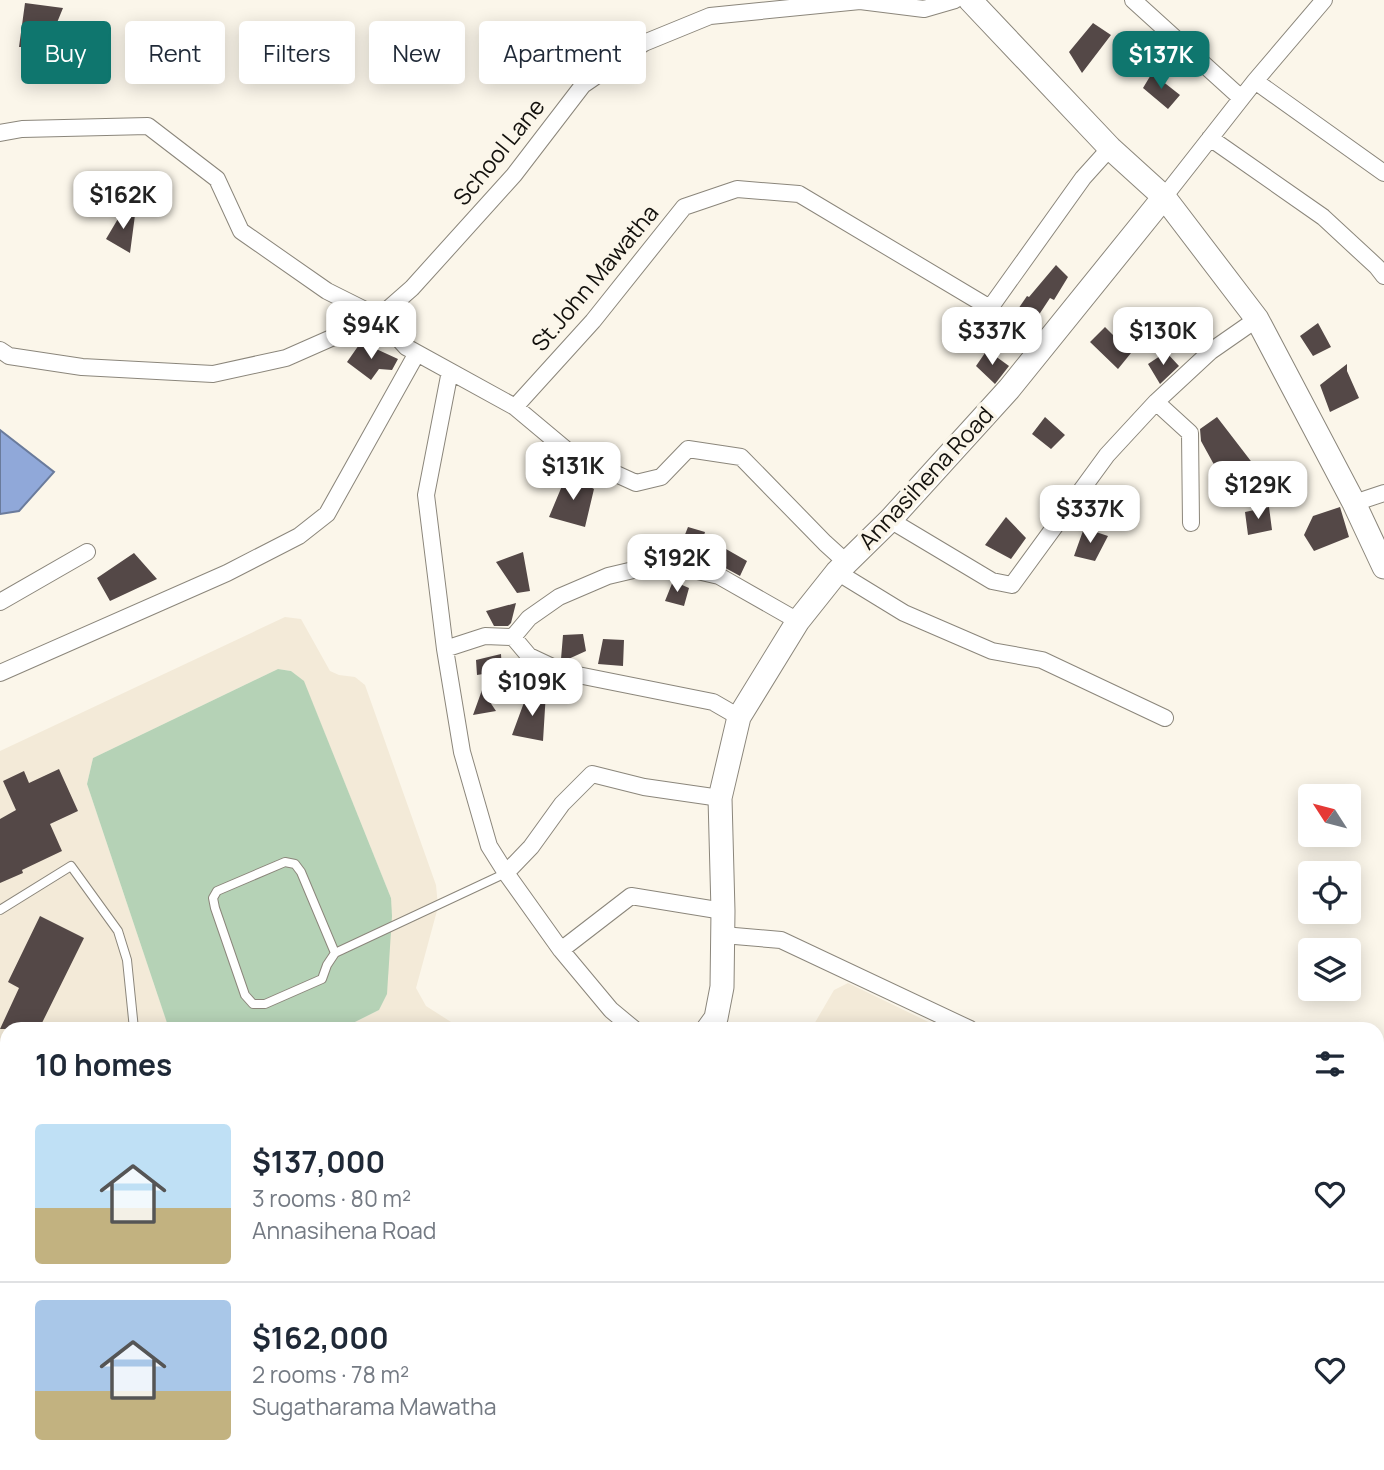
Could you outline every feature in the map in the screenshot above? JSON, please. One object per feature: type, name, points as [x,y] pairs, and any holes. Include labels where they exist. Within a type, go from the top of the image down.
[{"type":"street","name":"School Lane","points":[[0,350],[9,356],[82,367],[213,374],[286,358],[379,317],[412,288],[514,175],[583,85],[644,43],[710,16],[860,1],[924,9],[955,0]]},
{"type":"street","points":[[970,0],[1110,148],[1164,197],[1256,319],[1354,503],[1384,567]]},
{"type":"street","points":[[1133,0],[1241,98]]},
{"type":"street","name":"Annasihena Road","points":[[713,1022],[722,987],[720,798],[739,717],[798,621],[842,567],[890,520],[1009,388],[1241,98],[1324,0]]},
{"type":"street","points":[[1255,81],[1384,173]]},
{"type":"street","points":[[0,133],[22,129],[148,126],[217,179],[240,230],[327,291],[379,317],[406,347],[515,407],[570,453],[636,483],[661,477],[688,449],[741,457],[825,543],[842,567],[904,613],[992,651],[1042,660],[1165,718]]},
{"type":"street","points":[[1210,138],[1324,217],[1384,276]]},
{"type":"street","name":"St.John Mawatha","points":[[515,407],[593,321],[684,207],[737,189],[799,194],[990,308],[1083,178],[1110,148]]},
{"type":"street","points":[[890,520],[992,581],[1012,585],[1107,455],[1156,402],[1211,351],[1256,319]]},
{"type":"street","points":[[0,673],[227,573],[299,536],[327,514],[417,353]]},
{"type":"street","points":[[450,371],[426,495],[445,649],[462,752],[489,846],[561,950],[611,1010],[626,1022]]},
{"type":"street","points":[[1156,402],[1190,433],[1191,523]]},
{"type":"street","points":[[1354,503],[1384,493]]},
{"type":"street","points":[[0,602],[87,552]]},
{"type":"street","points":[[513,637],[529,618],[559,597],[608,576],[663,563],[719,576],[798,621]]},
{"type":"street","points":[[445,649],[485,636],[513,637],[529,656],[563,672],[713,702],[739,717]]},
{"type":"street","points":[[506,873],[531,847],[562,804],[592,774],[644,787],[720,798]]},
{"type":"street","points":[[561,950],[631,896],[723,911]]},
{"type":"street","points":[[723,935],[781,940],[954,1022]]},
{"type":"lane","points":[[335,953],[301,872],[295,864],[285,862],[217,891],[214,898],[215,908],[245,995],[253,1004],[265,1004],[322,979],[335,953],[506,873]]},
{"type":"lane","points":[[0,910],[71,866],[118,931],[127,960],[133,1022]]},
{"type":"shaded area","points":[[285,617],[301,619],[330,671],[355,677],[365,685],[436,885],[438,907],[416,988],[426,1006],[451,1022],[355,1022],[379,1010],[391,898],[304,682],[291,671],[278,669],[93,758],[87,784],[167,1022],[0,1022],[0,751]]},
{"type":"shaded area","points":[[848,983],[929,1022],[815,1022],[834,990]]},
{"type":"green space","points":[[278,669],[291,671],[304,681],[391,898],[387,994],[379,1010],[355,1022],[167,1022],[87,784],[93,758]]},
{"type":"water","points":[[0,430],[54,472],[19,511],[0,514]]},
{"type":"building","points":[[25,3],[63,8],[58,21],[23,21]]},
{"type":"building","points":[[1093,23],[1111,35],[1082,73],[1069,52]]},
{"type":"building","points":[[1152,73],[1180,95],[1168,109],[1143,88]]},
{"type":"building","points":[[125,207],[135,215],[130,253],[106,239]]},
{"type":"building","points":[[1056,265],[1068,277],[1054,300],[1050,298],[1021,342],[1005,328],[1027,296],[1029,297]]},
{"type":"building","points":[[1318,323],[1331,347],[1313,356],[1300,336]]},
{"type":"building","points":[[1105,327],[1131,353],[1118,369],[1090,342]]},
{"type":"building","points":[[361,342],[398,359],[392,370],[379,369],[371,380],[347,362]]},
{"type":"building","points":[[987,350],[1009,366],[995,384],[976,366]]},
{"type":"building","points":[[1166,352],[1179,366],[1160,384],[1148,364]]},
{"type":"building","points":[[1347,364],[1347,371],[1359,398],[1330,412],[1320,385]]},
{"type":"building","points":[[1045,417],[1065,435],[1051,449],[1032,434]]},
{"type":"building","points":[[1217,417],[1257,469],[1223,481],[1201,441],[1200,429]]},
{"type":"building","points":[[567,474],[594,489],[585,527],[549,517]]},
{"type":"building","points":[[1269,507],[1272,530],[1248,535],[1245,512]]},
{"type":"building","points":[[1340,507],[1349,537],[1314,551],[1304,535],[1313,516]]},
{"type":"building","points":[[1006,517],[1026,538],[1011,559],[985,545]]},
{"type":"building","points":[[688,527],[705,532],[697,560],[678,552]]},
{"type":"building","points":[[1084,528],[1108,536],[1095,561],[1074,556]]},
{"type":"building","points":[[726,549],[747,561],[740,576],[720,565]]},
{"type":"building","points":[[523,552],[530,591],[517,593],[496,562]]},
{"type":"building","points":[[134,553],[157,579],[110,601],[97,578]]},
{"type":"building","points":[[673,581],[689,588],[684,606],[665,601]]},
{"type":"building","points":[[516,603],[511,623],[508,626],[494,626],[486,611]]},
{"type":"building","points":[[583,634],[586,651],[564,661],[561,659],[563,635]]},
{"type":"building","points":[[603,639],[624,640],[623,666],[598,664]]},
{"type":"building","points":[[501,654],[502,671],[477,675],[476,660]]},
{"type":"building","points":[[482,690],[496,711],[473,715]]},
{"type":"building","points":[[546,692],[543,741],[512,735],[526,697]]},
{"type":"building","points":[[59,769],[78,811],[50,824],[62,851],[0,883],[0,819],[16,810],[3,781],[24,771],[29,783]]},
{"type":"building","points":[[40,916],[84,938],[42,1022],[3,1022],[19,988],[8,982]]}]
